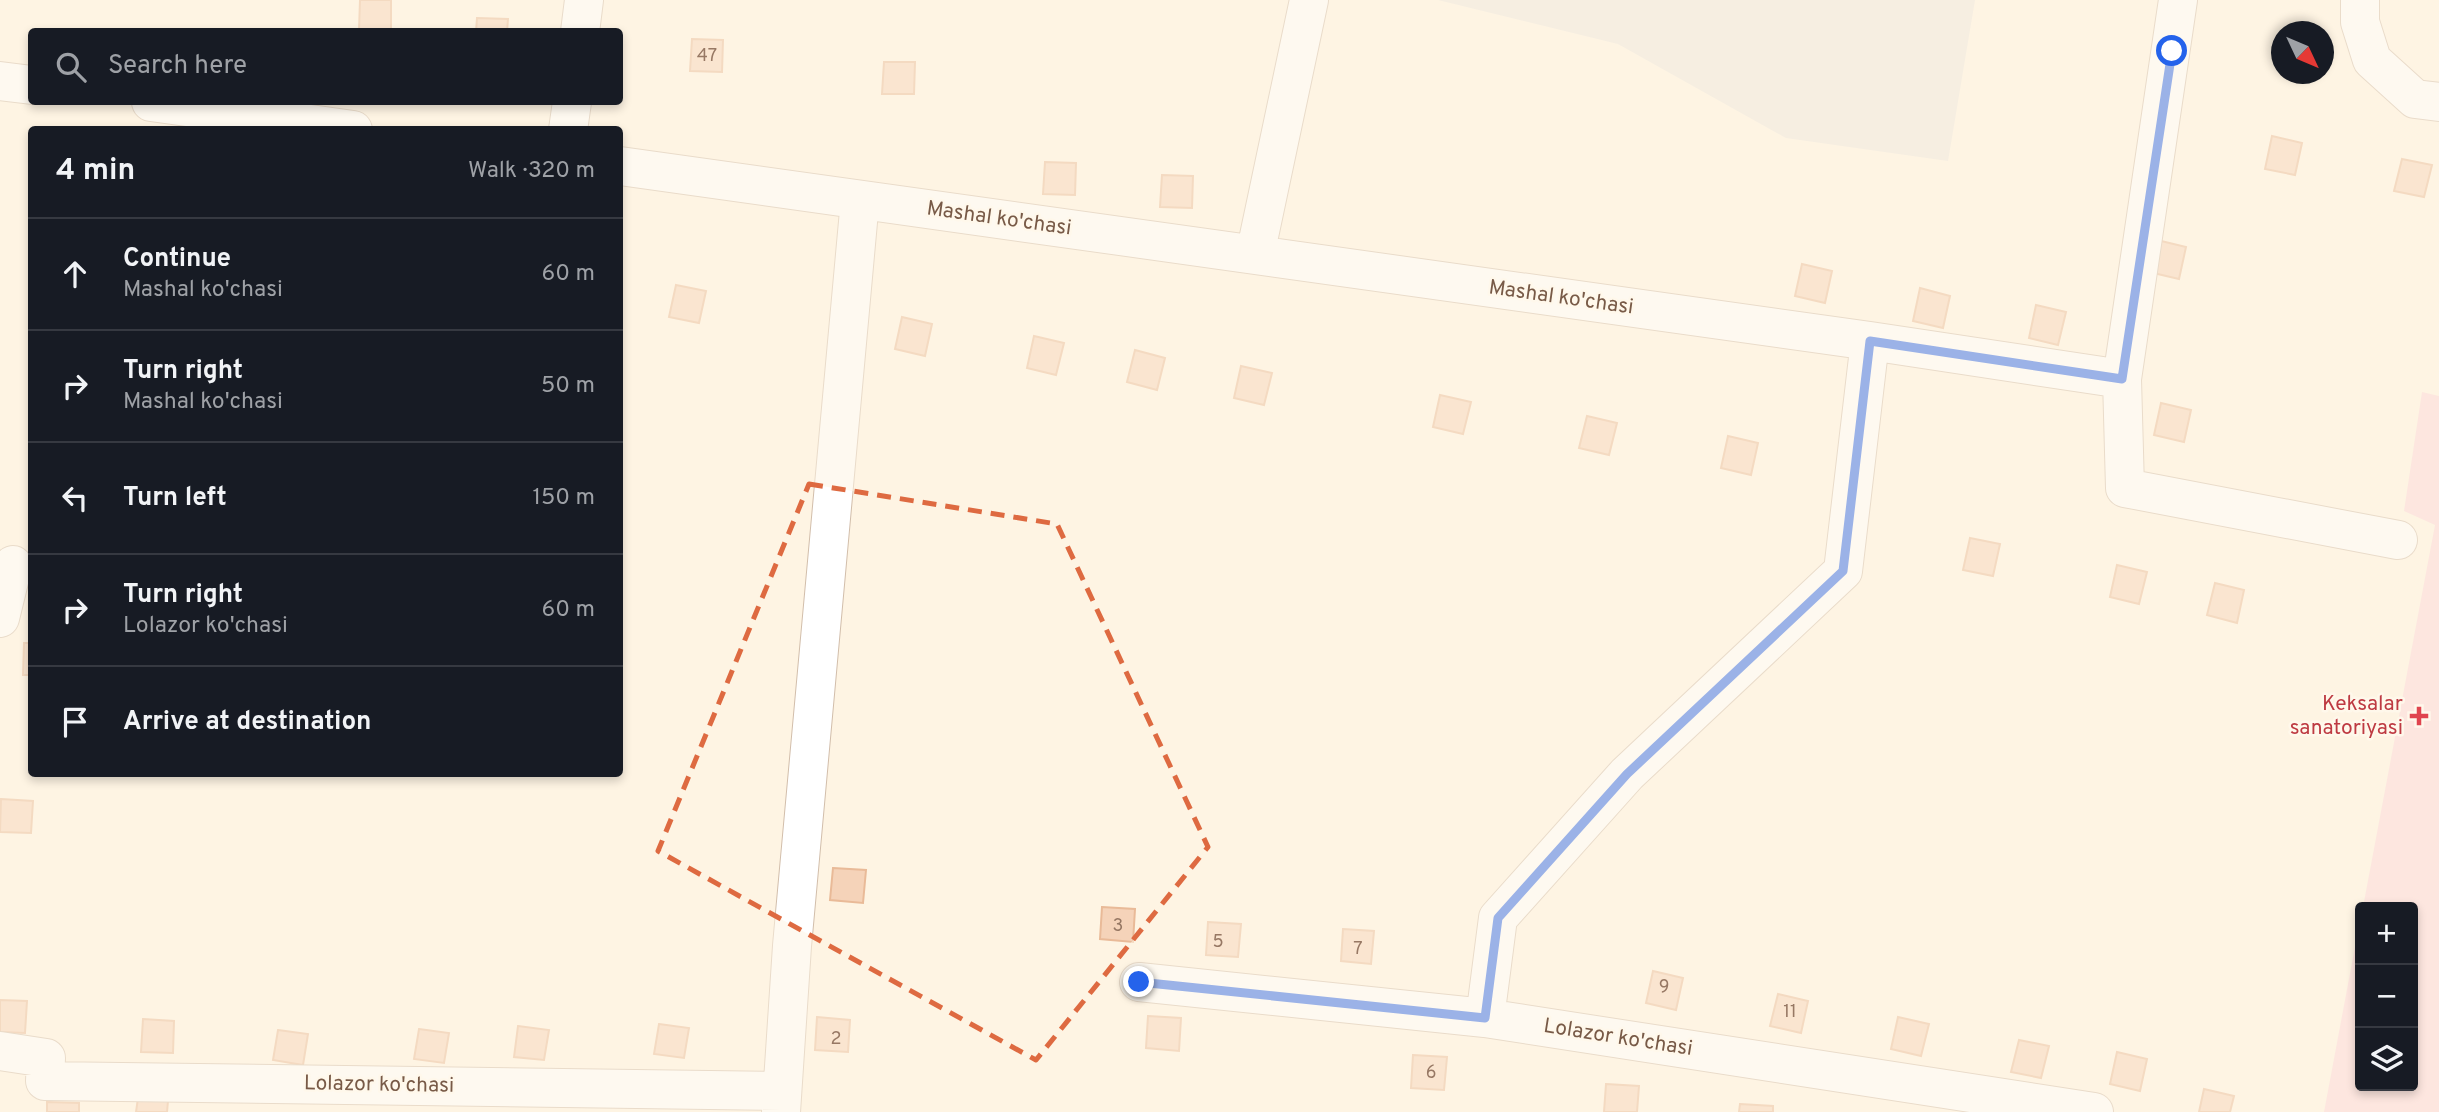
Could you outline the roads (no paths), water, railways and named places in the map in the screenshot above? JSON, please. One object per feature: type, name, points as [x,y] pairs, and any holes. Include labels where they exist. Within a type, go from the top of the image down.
[{"type":"street","points":[[580,28],[584,0]]},
{"type":"street","points":[[1255,255],[1309,0]]},
{"type":"street","points":[[2178,0],[2122,379],[2125,488],[2398,540]]},
{"type":"street","points":[[2360,0],[2360,22],[2371,60],[2415,99],[2439,102]]},
{"type":"street","points":[[0,81],[28,84]]},
{"type":"street","points":[[173,105],[325,126]]},
{"type":"street","points":[[569,126],[572,105]]},
{"type":"street","name":"Mashal ko'chasi","points":[[623,166],[1870,341],[2122,379]]},
{"type":"street","points":[[781,1101],[792,946],[860,200]]},
{"type":"street","points":[[1485,1018],[1498,918],[1627,774],[1843,571],[1870,341]]},
{"type":"street","points":[[0,618],[13,565]]},
{"type":"street","name":"Lolazor ko'chasi","points":[[1139,982],[1485,1018],[2094,1112]]},
{"type":"street","name":"Lolazor ko'chasi","points":[[0,1051],[46,1058],[45,1081],[781,1101]]},
{"type":"place","name":"Keksalar sanatoriyasi","points":[[2419,716]]}]
